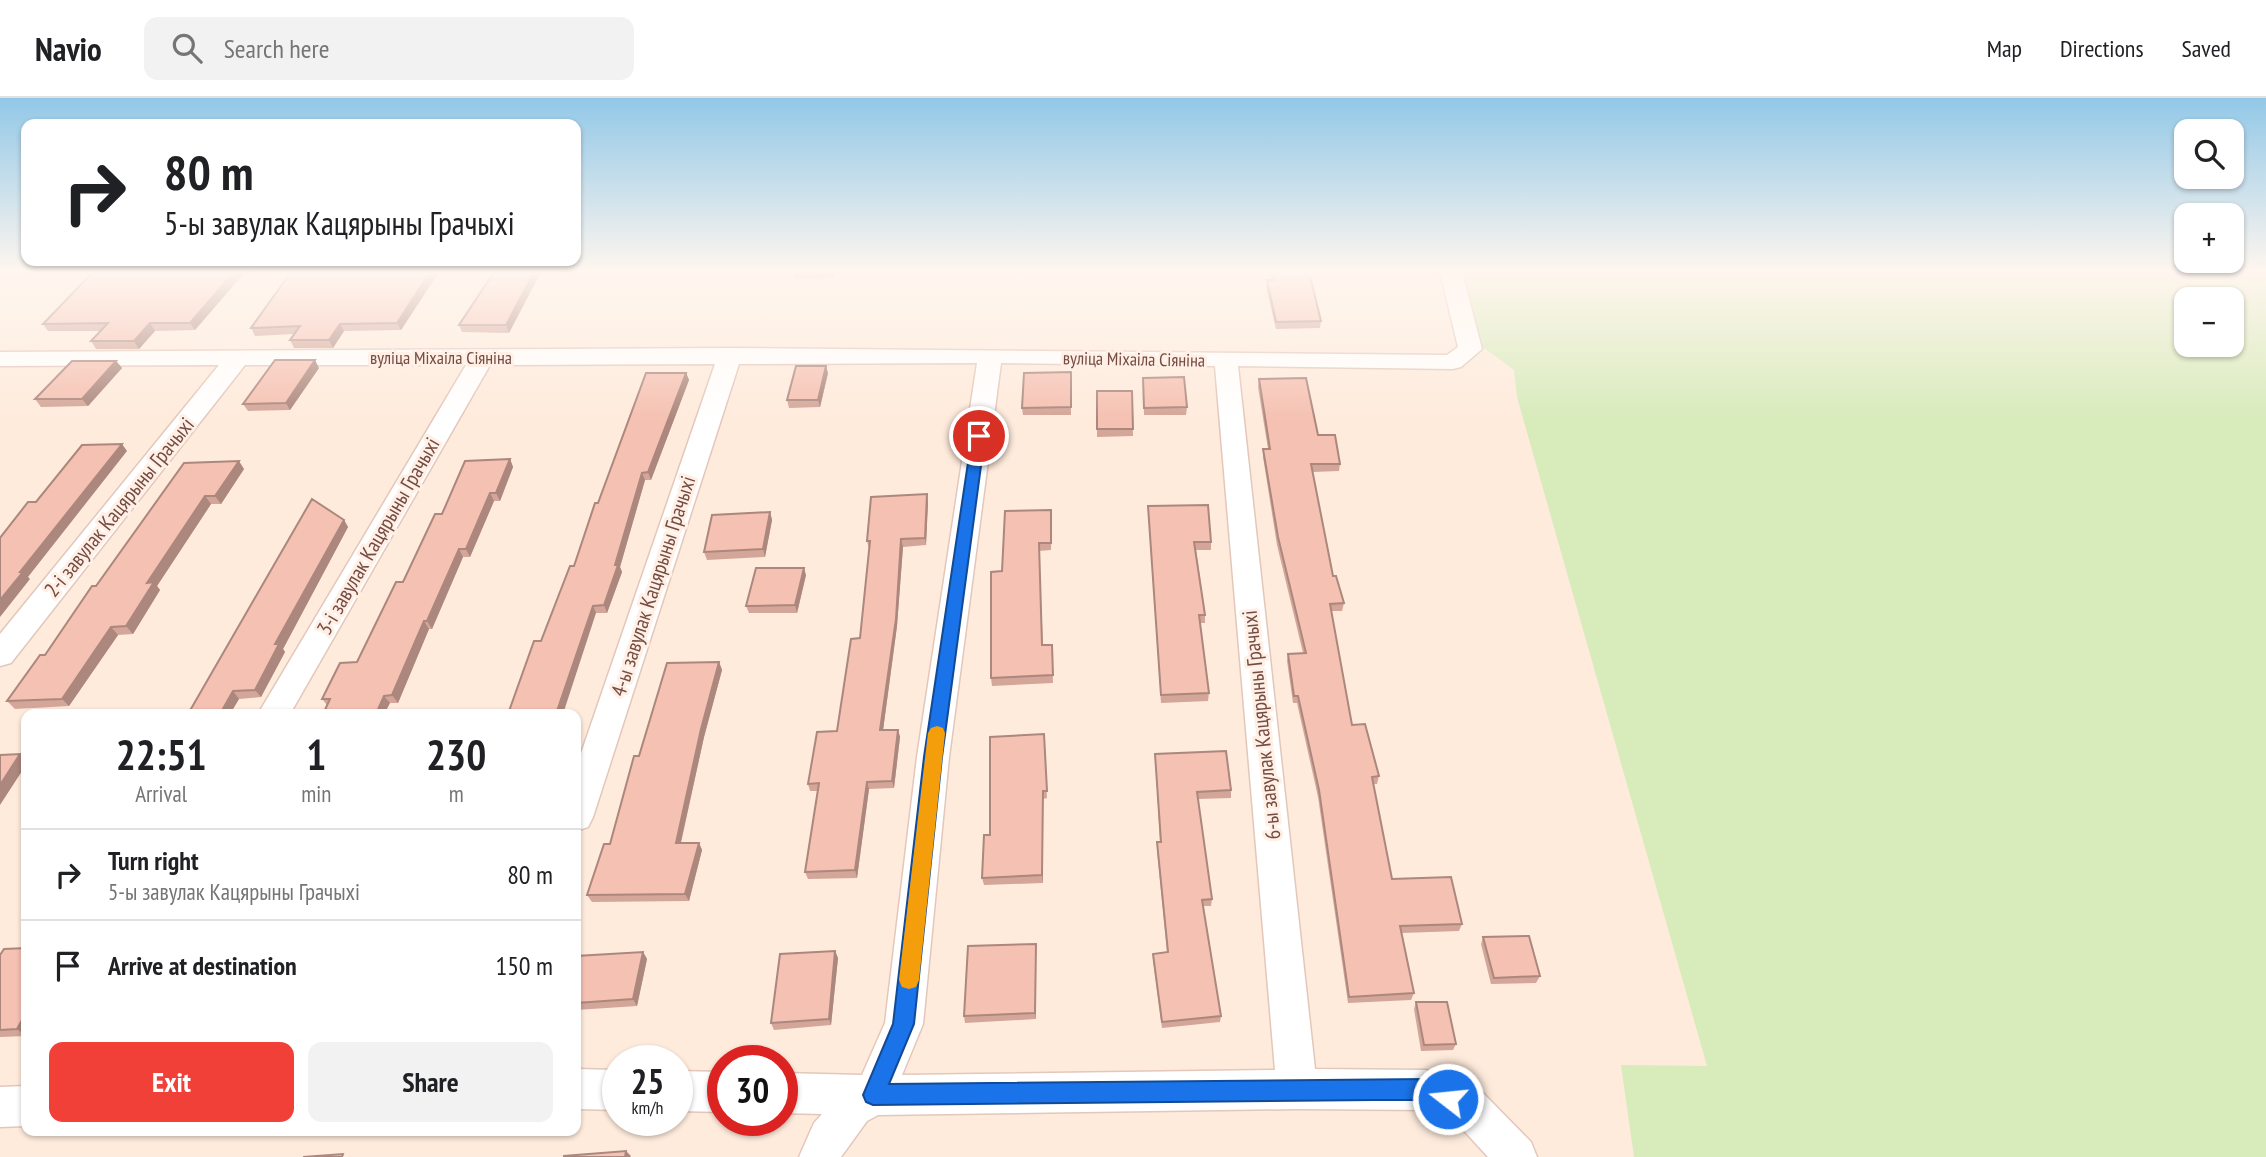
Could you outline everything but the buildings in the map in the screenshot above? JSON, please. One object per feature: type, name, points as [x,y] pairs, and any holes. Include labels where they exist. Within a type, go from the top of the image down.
[{"type":"street","name":"вуліца Міхаіла Сіяніна","points":[[4,362],[730,355],[1452,362],[1470,349],[1463,321]]},
{"type":"street","name":"4-ы завулак Кацярыны Грачыхі","points":[[581,802],[730,355]]},
{"type":"street","points":[[820,1157],[829,1138],[853,1107],[873,1095],[904,1024],[933,757],[990,356]]},
{"type":"street","name":"3-і завулак Кацярыны Грачыхі","points":[[277,709],[482,357]]},
{"type":"street","name":"2-і завулак Кацярыны Грачыхі","points":[[0,655],[238,358]]},
{"type":"street","name":"6-ы завулак Кацярыны Грачыхі","points":[[1226,361],[1297,1089]]},
{"type":"street","points":[[581,1089],[602,1090]]},
{"type":"street","points":[[798,1093],[1426,1090],[1469,1108],[1516,1157]]},
{"type":"street","points":[[0,1107],[21,1106]]},
{"type":"green space","points":[[1474,321],[2174,321],[2174,357],[2244,357],[2244,321],[2266,321],[2266,1157],[1634,1157],[1621,1065],[1707,1066],[1517,397],[1514,370],[1480,345]]},
{"type":"slow traffic","points":[[909,980],[937,733]]},
{"type":"route","points":[[979,436],[933,757],[904,1024],[873,1095],[1374,1089],[1426,1090],[1448,1099]]}]
